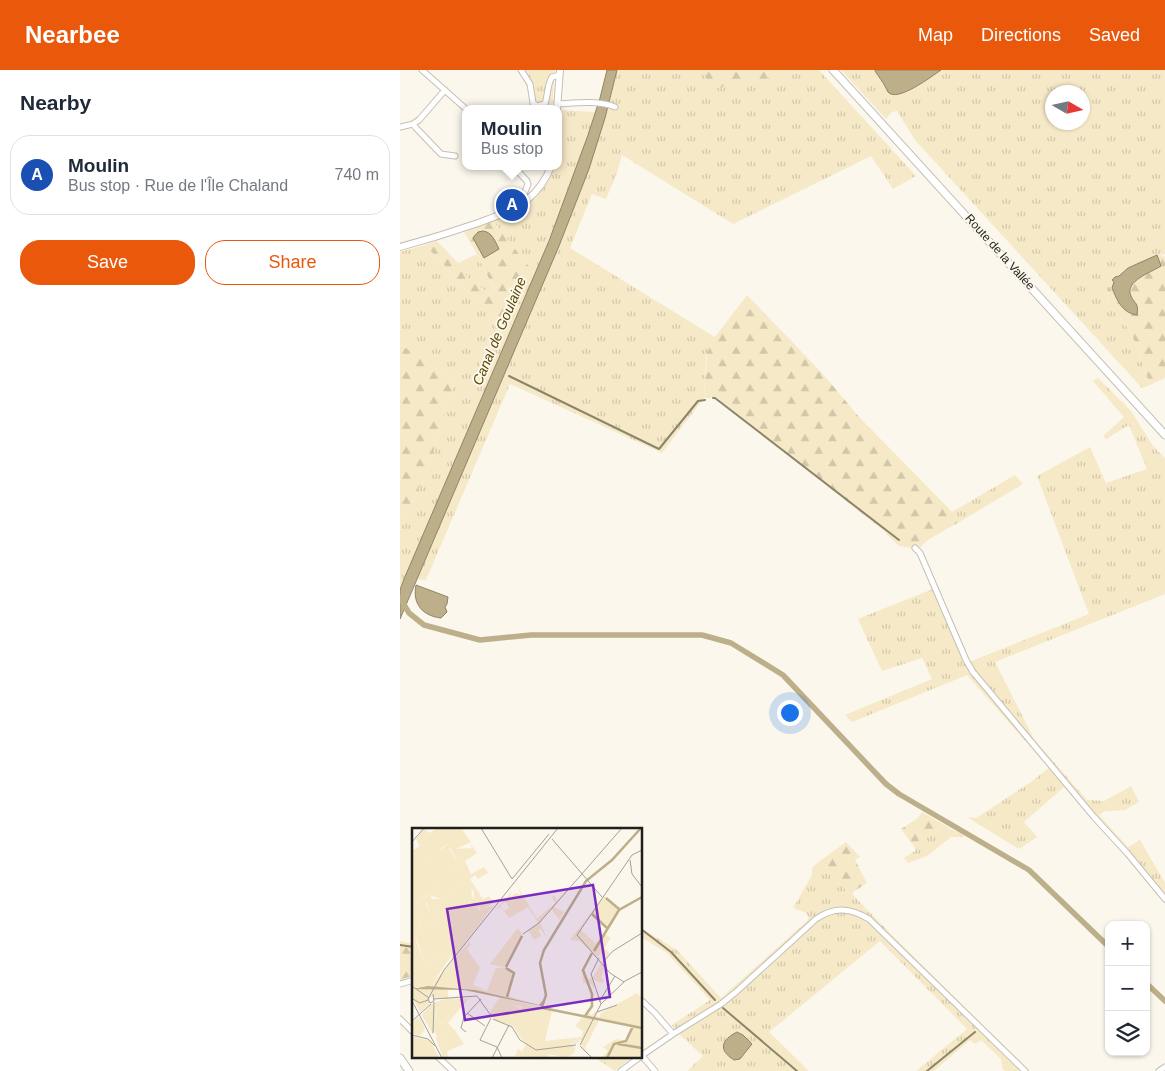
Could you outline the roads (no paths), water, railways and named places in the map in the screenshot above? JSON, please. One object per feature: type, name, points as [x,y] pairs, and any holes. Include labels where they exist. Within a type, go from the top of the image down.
[{"type":"main road","name":"Route de la Vallée","points":[[834,70],[1165,435]]},
{"type":"main road","points":[[400,1058],[409,1071]]},
{"type":"street","points":[[422,70],[462,105]]},
{"type":"street","points":[[521,70],[530,84],[534,105]]},
{"type":"street","points":[[541,105],[545,104],[552,77],[560,73]]},
{"type":"street","points":[[557,105],[560,73]]},
{"type":"street","points":[[400,127],[413,124],[419,120],[445,90]]},
{"type":"street","points":[[562,106],[591,103],[613,106]]},
{"type":"street","points":[[413,124],[441,154],[455,156]]},
{"type":"street","points":[[517,170],[528,184],[522,196],[525,202]]},
{"type":"street","points":[[400,248],[432,239],[511,210],[525,202],[540,187],[549,170]]},
{"type":"street","points":[[915,548],[920,553],[966,660],[973,672],[1165,899]]},
{"type":"street","points":[[642,1055],[721,1004],[824,913],[844,909],[869,919],[1025,1071]]},
{"type":"street","points":[[642,1001],[655,1012],[673,1034]]},
{"type":"street","points":[[400,1019],[412,1031]]},
{"type":"street","points":[[642,1057],[655,1071]]},
{"type":"street","points":[[439,1058],[453,1071]]},
{"type":"street","points":[[620,1071],[638,1058]]},
{"type":"street","points":[[1159,1071],[1165,1067]]},
{"type":"waterway","points":[[509,376],[659,449],[698,401],[705,400]]},
{"type":"waterway","points":[[713,398],[899,540]]},
{"type":"waterway","points":[[400,598],[409,613],[424,625],[480,640],[531,635],[702,635],[731,643],[783,675],[886,784],[899,794],[1029,870],[1105,943]]},
{"type":"waterway","points":[[642,930],[671,952],[715,1000]]},
{"type":"waterway","points":[[400,945],[412,947]]},
{"type":"waterway","points":[[1150,987],[1165,1001]]},
{"type":"waterway","points":[[723,1008],[797,1071]]},
{"type":"waterway","points":[[927,1071],[975,1032]]},
{"type":"place","name":"Moulin","points":[[512,205]]},
{"type":"water label","name":"Canal de Goulaine","points":[[499,331]]}]
